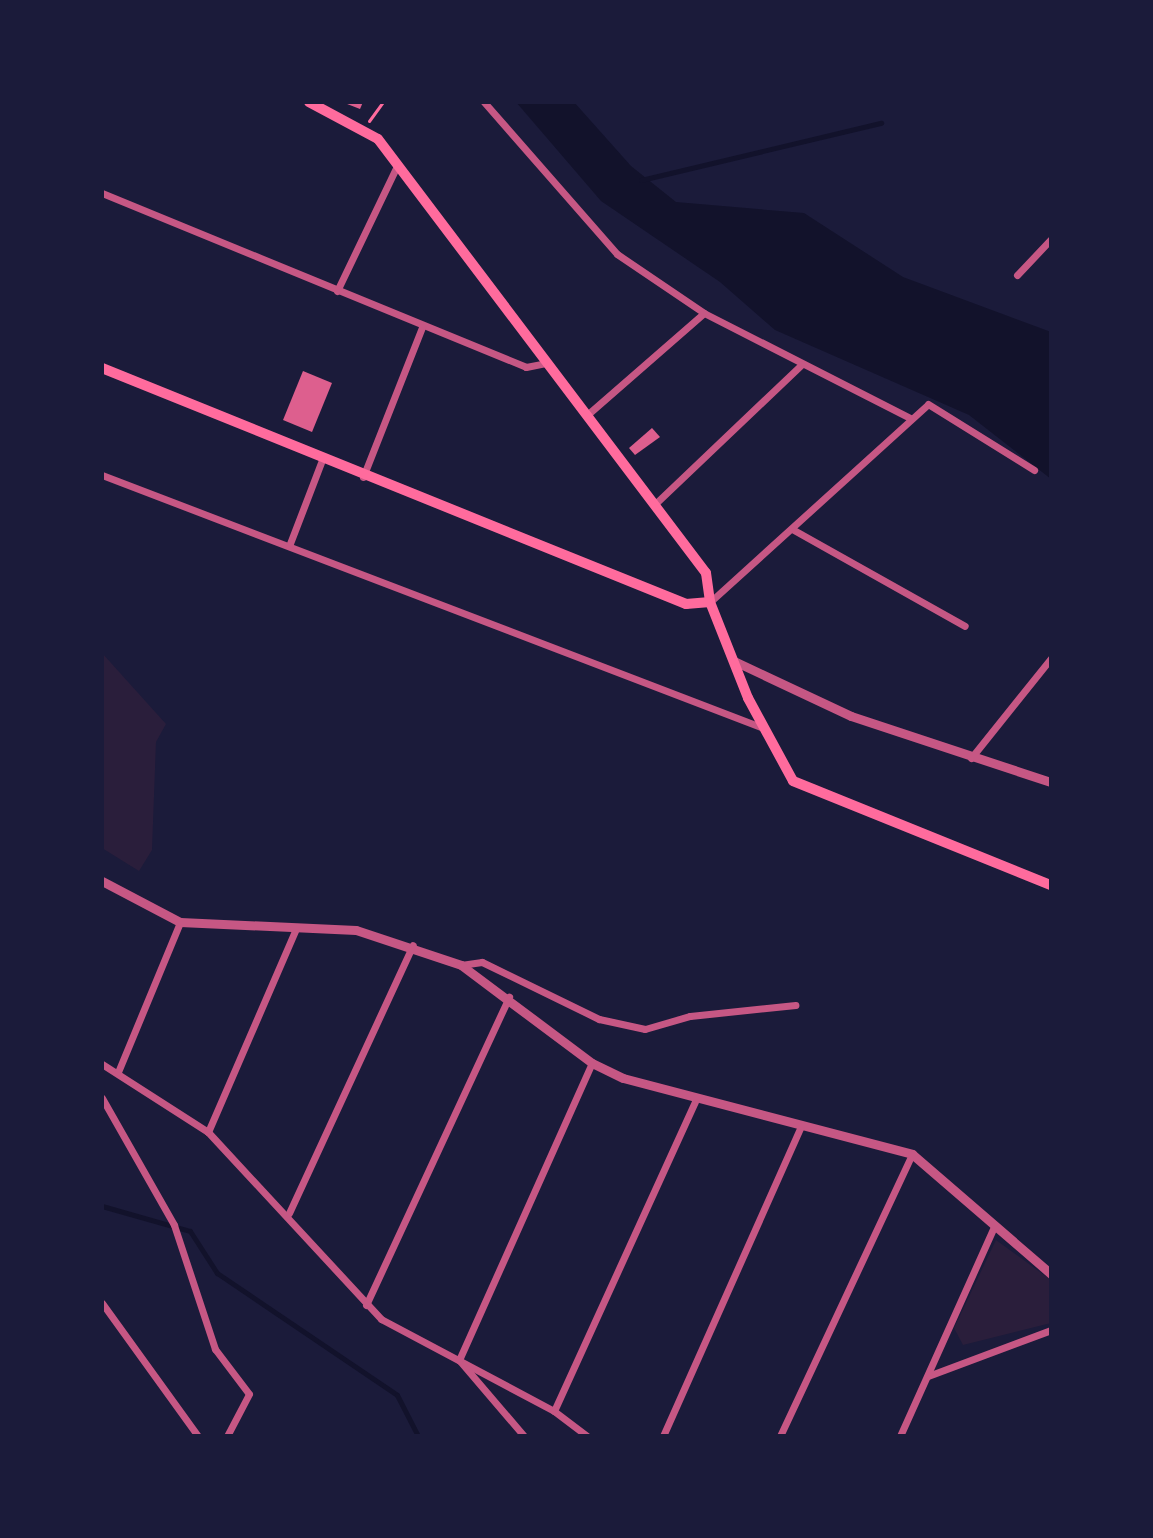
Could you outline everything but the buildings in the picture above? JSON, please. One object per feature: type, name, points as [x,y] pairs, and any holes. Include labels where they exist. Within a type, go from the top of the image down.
[{"type":"main road","points":[[309,102],[366,128],[706,573],[710,602],[761,727],[781,766],[811,793],[1051,885]]},
{"type":"main road","points":[[102,368],[363,477],[686,604],[710,602]]},
{"type":"street","points":[[484,102],[617,254],[704,313],[910,418]]},
{"type":"street","points":[[337,291],[397,166]]},
{"type":"street","points":[[102,193],[422,327],[526,367],[546,363]]},
{"type":"street","points":[[1017,275],[1051,239]]},
{"type":"street","points":[[587,415],[704,313]]},
{"type":"street","points":[[363,477],[422,327]]},
{"type":"street","points":[[655,504],[801,365]]},
{"type":"street","points":[[710,602],[910,418],[932,405],[1034,470]]},
{"type":"street","points":[[289,546],[322,460]]},
{"type":"street","points":[[102,475],[761,727]]},
{"type":"street","points":[[792,529],[965,626]]},
{"type":"street","points":[[970,760],[1051,658]]},
{"type":"street","points":[[734,661],[970,760],[1051,782]]},
{"type":"street","points":[[102,881],[180,922],[356,930],[413,945],[461,965],[509,997],[592,1063],[696,1100],[912,1154],[1051,1274]]},
{"type":"street","points":[[118,1072],[180,922]]},
{"type":"street","points":[[208,1132],[296,929]]},
{"type":"street","points":[[289,1213],[413,945]]},
{"type":"street","points":[[461,965],[482,962],[599,1019],[645,1029],[690,1016],[795,1005]]},
{"type":"street","points":[[366,1305],[509,997]]},
{"type":"street","points":[[459,1360],[592,1063]]},
{"type":"street","points":[[102,1064],[208,1132],[289,1213],[366,1305],[554,1411],[587,1436]]},
{"type":"street","points":[[102,1098],[174,1225],[215,1349],[249,1394],[227,1436]]},
{"type":"street","points":[[554,1411],[696,1100]]},
{"type":"street","points":[[663,1436],[801,1126]]},
{"type":"street","points":[[780,1436],[912,1154]]},
{"type":"street","points":[[900,1436],[995,1225]]},
{"type":"street","points":[[102,1303],[198,1436]]},
{"type":"street","points":[[928,1376],[1051,1330]]},
{"type":"street","points":[[459,1360],[524,1436]]},
{"type":"path","points":[[366,128],[383,102]]},
{"type":"shaded area","points":[[516,102],[574,102],[631,166],[676,202],[804,213],[903,277],[1051,332],[1051,479],[969,415],[775,330],[720,282],[601,201]]},
{"type":"shaded area","points":[[102,653],[166,724],[156,742],[152,850],[139,871],[102,848]]},
{"type":"shaded area","points":[[996,1240],[1051,1280],[1051,1323],[963,1345],[954,1328]]},
{"type":"waterway","points":[[641,180],[881,123]]},
{"type":"waterway","points":[[102,1206],[190,1231],[217,1273],[397,1395],[418,1436]]}]
